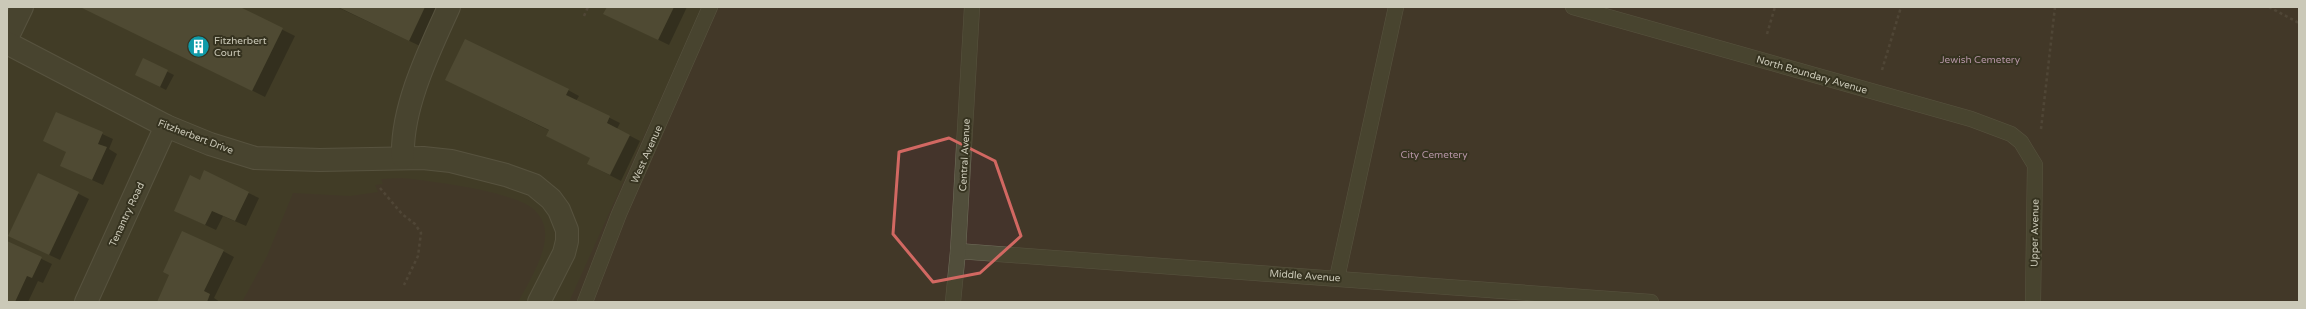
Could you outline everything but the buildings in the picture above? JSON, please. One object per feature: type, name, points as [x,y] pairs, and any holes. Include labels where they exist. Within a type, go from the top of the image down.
[{"type":"street","points":[[7,38],[22,7]]},
{"type":"street","points":[[403,157],[404,138],[415,93],[433,43],[449,7]]},
{"type":"street","name":"Fitzherbert Drive","points":[[7,43],[166,126],[210,144],[255,158],[299,160],[403,157],[451,162],[521,179],[534,186],[551,199],[564,220],[567,230],[567,241],[564,253],[539,302]]},
{"type":"street","name":"Tenantry Road","points":[[86,302],[166,126]]},
{"type":"lane","name":"West Avenue","points":[[585,302],[619,214],[710,7]]},
{"type":"lane","name":"Central Avenue","points":[[953,302],[958,251],[972,7]]},
{"type":"lane","points":[[1337,278],[1396,7]]},
{"type":"lane","name":"North Boundary Avenue","points":[[1573,7],[1985,123],[2011,134],[2021,142],[2035,165]]},
{"type":"lane","name":"Upper Avenue","points":[[2033,302],[2035,165]]},
{"type":"lane","name":"Middle Avenue","points":[[958,251],[1651,302]]},
{"type":"path","points":[[584,16],[588,7]]},
{"type":"path","points":[[1767,34],[1775,7]]},
{"type":"path","points":[[1881,72],[1901,7]]},
{"type":"path","points":[[2035,165],[2055,7]]},
{"type":"path","points":[[2269,7],[2299,23]]},
{"type":"path","points":[[372,158],[375,178],[380,187],[402,214],[415,224],[421,233],[418,256],[404,285]]},
{"type":"highlighted area","points":[[949,138],[995,161],[1021,236],[980,273],[933,282],[893,234],[899,152]]},
{"type":"green space","name":"City Cemetery","points":[[702,7],[2299,7],[2299,302],[569,302]]},
{"type":"green space","points":[[402,178],[451,184],[489,192],[521,202],[532,208],[537,213],[543,222],[545,229],[545,240],[540,259],[518,302],[242,302],[267,256],[293,193],[350,196],[378,192],[375,185],[383,184],[381,179]]},
{"type":"place","name":"Fitzherbert Court","points":[[199,46]]},
{"type":"park label","name":"Jewish Cemetery","points":[[1980,59]]}]
